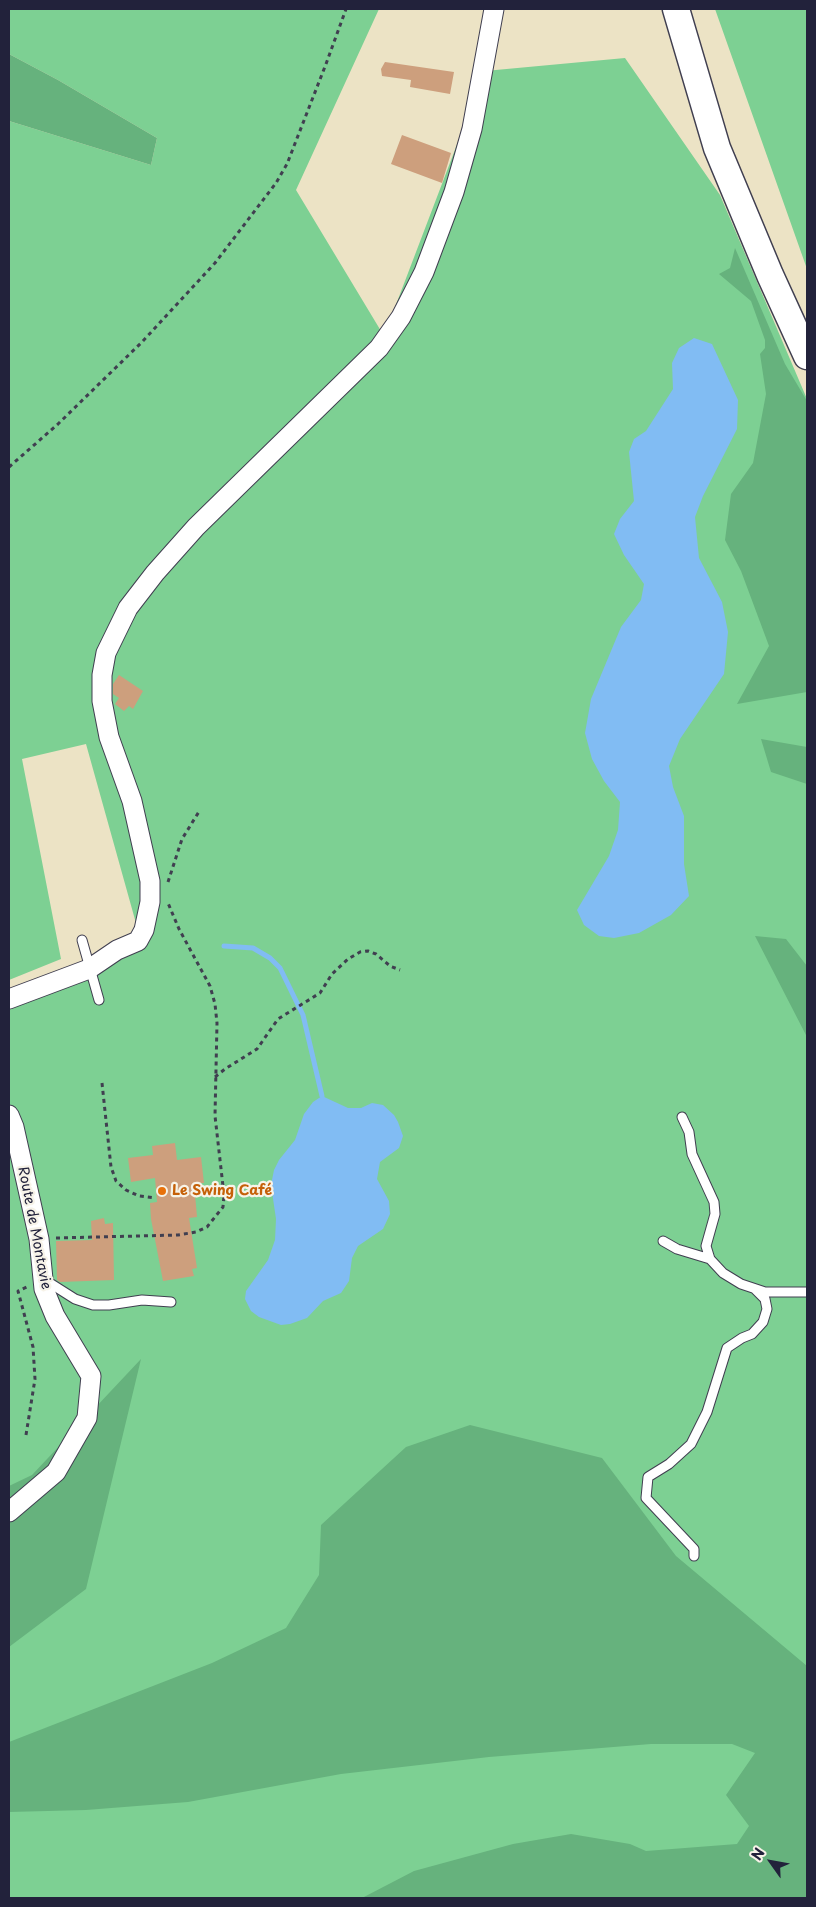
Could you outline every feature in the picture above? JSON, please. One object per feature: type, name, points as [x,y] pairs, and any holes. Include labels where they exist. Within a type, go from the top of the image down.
[{"type":"street","points":[[9,999],[89,969],[117,950],[138,941],[148,916],[150,881],[132,801],[109,737],[102,701],[102,675],[106,653],[128,608],[155,573],[196,527],[379,348],[401,317],[424,272],[454,192],[472,129],[494,9]]},
{"type":"street","points":[[676,9],[717,148],[770,275],[807,356]]},
{"type":"street","name":"Route de Montavie","points":[[9,1115],[14,1127],[39,1239],[44,1289],[55,1316],[91,1376],[87,1418],[56,1472],[9,1512]]},
{"type":"lane","points":[[82,940],[89,969],[100,1000]]},
{"type":"lane","points":[[682,1118],[689,1132],[692,1154],[714,1202],[715,1214],[706,1246],[710,1259],[723,1273],[741,1284],[755,1289],[765,1292],[807,1292]]},
{"type":"lane","points":[[663,1241],[677,1249],[710,1259]]},
{"type":"lane","points":[[43,1279],[75,1299],[93,1305],[109,1305],[142,1300],[171,1302]]},
{"type":"lane","points":[[694,1556],[694,1549],[646,1498],[648,1477],[669,1464],[691,1444],[707,1412],[727,1348],[752,1334],[764,1322],[767,1309],[765,1299],[755,1289]]},
{"type":"path","points":[[9,466],[58,424],[142,342],[215,263],[276,183],[287,164],[346,9]]},
{"type":"path","points":[[167,890],[174,859],[182,839],[200,810]]},
{"type":"path","points":[[166,897],[179,929],[210,986],[217,1023],[214,1116],[224,1195],[223,1207],[207,1226],[196,1232],[178,1235]]},
{"type":"path","points":[[215,1077],[257,1049],[278,1019],[320,993],[338,967],[348,958],[360,952],[368,951],[376,954],[390,966],[400,970]]},
{"type":"path","points":[[102,1083],[111,1168],[116,1181],[126,1190],[139,1196],[155,1198]]},
{"type":"green space","points":[[9,9],[379,9],[296,190],[384,336],[485,71],[625,58],[720,195],[807,399],[807,1898],[9,1898],[9,1009],[139,934],[86,744],[22,759],[61,959],[9,980],[9,121],[151,165],[157,138],[58,80],[9,54]]},
{"type":"green space","points":[[715,9],[807,9],[807,269]]},
{"type":"green space","points":[[9,54],[58,80],[157,138],[151,165],[9,121]]},
{"type":"green space","points":[[735,248],[785,364],[807,401],[807,692],[737,704],[769,646],[741,571],[725,540],[731,494],[753,463],[766,394],[760,354],[765,348],[765,340],[751,301],[719,274],[730,268]]},
{"type":"green space","points":[[761,739],[807,747],[807,784],[771,772]]},
{"type":"green space","points":[[755,936],[786,939],[807,966],[807,1037]]},
{"type":"green space","points":[[141,1359],[86,1589],[9,1647],[9,1486],[32,1475]]},
{"type":"green space","points":[[470,1425],[602,1458],[676,1556],[807,1666],[807,1898],[362,1898],[414,1871],[513,1844],[571,1834],[630,1844],[646,1851],[737,1844],[749,1826],[726,1795],[755,1753],[732,1744],[651,1744],[489,1757],[341,1774],[188,1802],[86,1810],[9,1812],[9,1742],[212,1663],[286,1628],[319,1575],[321,1525],[406,1447]]},
{"type":"water","points":[[694,338],[712,344],[738,400],[737,429],[703,496],[695,517],[699,558],[722,602],[728,632],[724,674],[680,739],[669,766],[673,787],[684,816],[684,864],[689,896],[671,915],[639,933],[614,938],[599,936],[584,925],[577,910],[609,856],[618,830],[620,802],[604,781],[592,759],[585,733],[591,699],[621,627],[641,600],[644,584],[624,555],[614,534],[620,519],[634,501],[629,452],[634,439],[646,431],[673,389],[672,363],[679,348]]},
{"type":"water","points":[[322,1096],[348,1108],[361,1108],[372,1103],[383,1105],[394,1115],[403,1136],[399,1148],[380,1162],[377,1179],[389,1201],[390,1214],[383,1229],[358,1246],[352,1258],[349,1281],[341,1293],[323,1301],[307,1318],[281,1325],[259,1317],[251,1311],[245,1299],[246,1291],[268,1260],[275,1240],[276,1219],[271,1185],[274,1170],[279,1160],[295,1140],[304,1114],[313,1102]]},
{"type":"building","points":[[385,62],[454,72],[450,94],[410,87],[411,80],[382,76],[381,69]]},
{"type":"building","points":[[402,135],[451,153],[442,183],[391,164]]},
{"type":"building","points":[[119,675],[143,691],[133,709],[129,706],[124,711],[115,704],[119,698],[113,694],[113,684]]},
{"type":"building","points":[[175,1143],[177,1160],[201,1157],[204,1183],[194,1183],[197,1217],[189,1218],[197,1268],[192,1269],[194,1276],[163,1281],[151,1219],[150,1203],[157,1202],[155,1178],[131,1182],[128,1158],[153,1155],[152,1146]]},
{"type":"building","points":[[104,1218],[105,1224],[113,1223],[114,1280],[60,1282],[57,1280],[56,1241],[92,1240],[91,1221]]},
{"type":"waterway","points":[[224,946],[253,948],[270,958],[280,968],[303,1015],[322,1096]]},
{"type":"place","name":"Le Swing Café","points":[[162,1191]]}]
